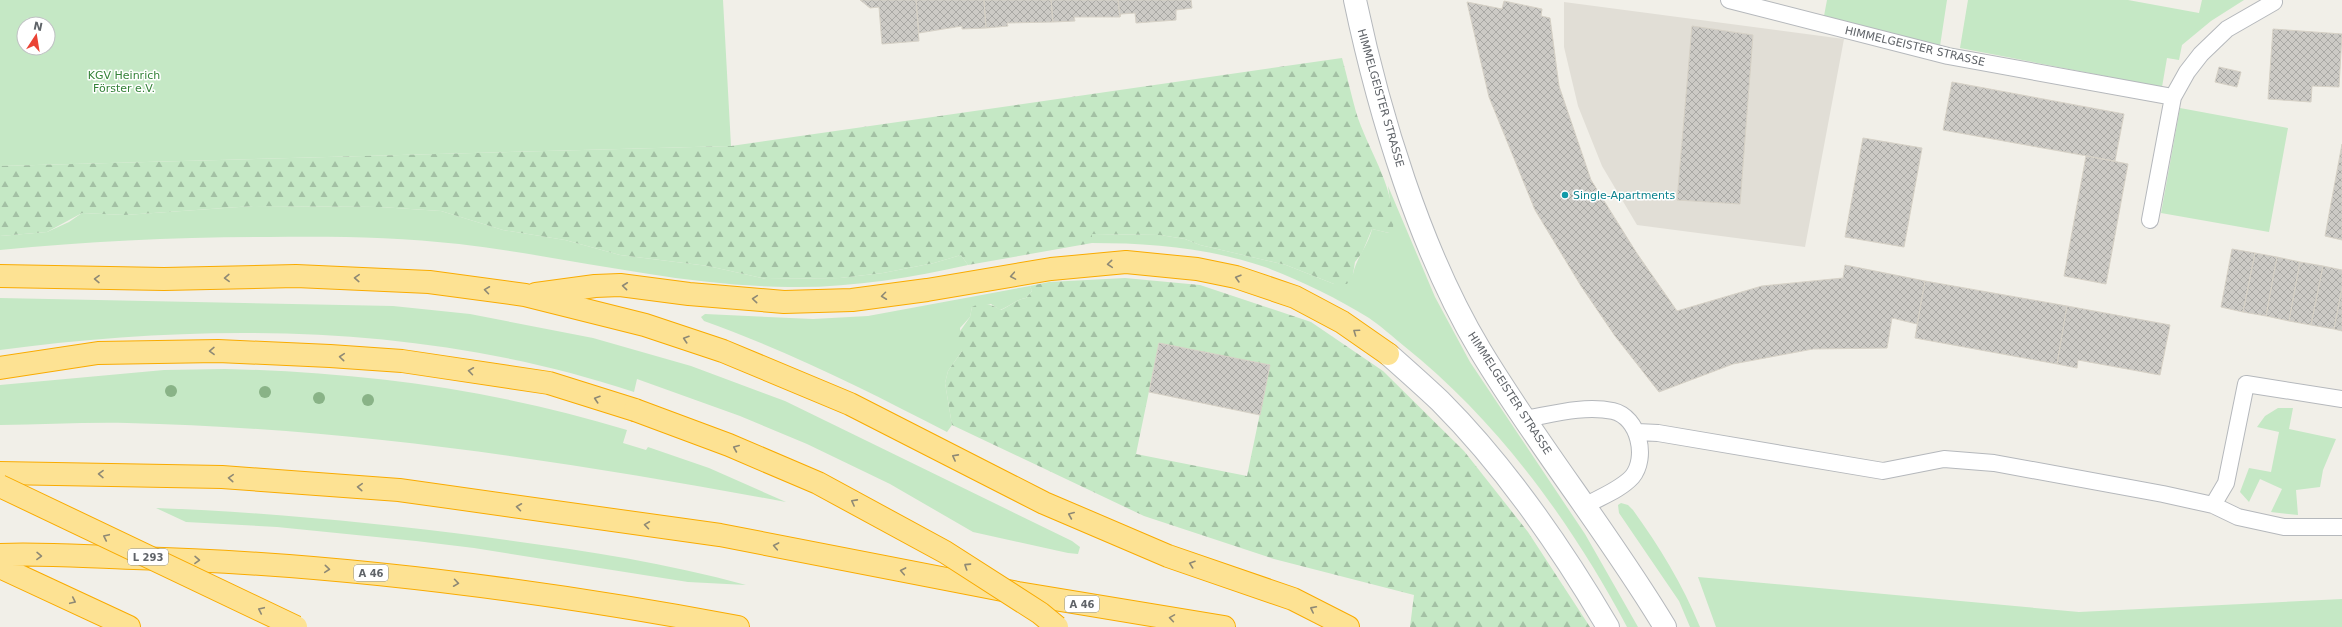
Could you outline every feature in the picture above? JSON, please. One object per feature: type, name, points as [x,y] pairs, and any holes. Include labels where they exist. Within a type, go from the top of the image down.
[{"type":"highway","points":[[525,295],[595,286],[620,285],[689,294],[784,302],[852,300],[927,290],[1051,269],[1126,262],[1210,272],[1236,277],[1288,294],[1342,322],[1388,354]]},
{"type":"highway","points":[[0,276],[164,279],[296,276],[429,282],[525,295],[645,326],[723,351],[850,404],[1044,503],[1168,556],[1293,599],[1348,627]]},
{"type":"highway","points":[[0,368],[98,353],[218,351],[402,361],[548,383],[635,410],[729,445],[818,483],[945,552],[1040,613],[1057,627]]},
{"type":"highway","name":"A 46","points":[[0,473],[222,477],[399,490],[720,535],[1018,593],[1224,627]]},
{"type":"highway","name":"L 293","points":[[0,486],[296,627]]},
{"type":"highway","name":"A 46","points":[[0,555],[220,560],[405,575],[667,614],[738,627]]},
{"type":"highway","points":[[0,567],[129,627]]},
{"type":"street","name":"HIMMELGEISTER STRASSE","points":[[1355,0],[1395,153],[1435,261],[1479,349],[1665,627]]},
{"type":"street","points":[[1388,354],[1440,401],[1482,448],[1543,526],[1608,627]]},
{"type":"lane","name":"HIMMELGEISTER STRASSE","points":[[1729,0],[1948,56],[2173,97]]},
{"type":"lane","points":[[2150,220],[2173,97],[2187,72],[2201,54],[2227,29],[2274,2]]},
{"type":"lane","points":[[2213,505],[2226,483],[2246,384],[2342,399]]},
{"type":"lane","points":[[1525,419],[1600,409],[1615,412],[1637,432],[1640,448],[1636,470],[1625,483],[1585,506]]},
{"type":"lane","points":[[1637,432],[1658,433],[1883,471],[1944,459],[1994,464],[2213,505],[2238,517],[2284,527],[2342,527]]},
{"type":"shaded area","points":[[1564,2],[1844,39],[1805,247],[1637,225],[1602,166],[1578,106],[1564,47]]},
{"type":"green space","name":"KGV Heinrich Förster e.V.","points":[[0,0],[723,0],[731,146],[0,166]]},
{"type":"green space","points":[[1827,0],[1947,0],[1940,46],[1824,16]]},
{"type":"green space","points":[[1968,0],[2128,0],[2199,13],[2202,0],[2244,0],[2211,21],[2182,45],[2179,60],[2167,58],[2162,87],[1960,48]]},
{"type":"green space","points":[[1342,58],[1356,112],[1386,184],[1393,214],[1393,230],[1389,233],[1372,229],[1362,253],[1355,262],[1353,274],[1347,284],[1334,284],[1286,265],[1200,245],[1185,239],[1160,235],[1092,234],[1092,243],[968,265],[961,255],[934,263],[883,273],[840,278],[766,279],[708,266],[620,255],[565,240],[503,230],[441,211],[380,207],[253,206],[125,215],[82,213],[47,232],[0,236],[0,166],[731,146]]},
{"type":"green space","points":[[2180,108],[2288,128],[2269,232],[2161,213]]},
{"type":"green space","points":[[1388,186],[1435,297],[1470,362],[1585,534],[1638,627],[1627,627],[1582,550],[1557,512],[1530,475],[1501,440],[1470,406],[1438,375],[1373,321],[1344,303],[1278,272],[1223,255],[1180,248],[1136,244],[1092,243],[1092,234],[1160,235],[1185,239],[1200,245],[1286,265],[1334,284],[1353,274],[1372,229],[1389,233],[1391,208]]},
{"type":"green space","points":[[253,206],[380,207],[441,211],[503,230],[565,240],[620,255],[708,266],[766,279],[840,278],[883,273],[934,263],[961,255],[968,265],[924,274],[857,284],[789,287],[706,282],[459,244],[388,238],[235,237],[168,239],[67,244],[0,250],[0,236],[47,232],[69,222],[82,213],[125,215]]},
{"type":"green space","points":[[1125,278],[1200,285],[1311,322],[1383,371],[1464,451],[1528,532],[1590,627],[1410,627],[1414,595],[1274,559],[1144,516],[952,425],[945,383],[948,371],[962,351],[956,337],[970,317],[972,307],[980,304],[987,304],[1001,310],[1026,298],[1032,291],[1030,286],[1049,282]],"holes":[[[1159,343],[1270,365],[1247,476],[1136,454]]]},
{"type":"green space","points":[[1030,286],[1032,291],[1026,298],[1000,310],[991,304],[972,307],[970,317],[960,328],[962,351],[948,371],[945,383],[952,425],[947,432],[827,372],[766,345],[704,321],[701,317],[705,314],[813,319],[868,316]]},
{"type":"green space","points":[[0,298],[393,306],[470,314],[593,338],[691,366],[785,401],[1072,541],[1080,547],[1078,554],[1068,553],[973,532],[890,484],[807,444],[740,416],[637,379],[634,392],[557,370],[479,353],[399,341],[320,335],[240,333],[159,335],[79,341],[0,350]]},
{"type":"green space","points":[[225,369],[327,374],[378,379],[478,394],[528,404],[627,430],[623,443],[646,450],[648,447],[709,468],[786,502],[540,460],[376,439],[210,426],[127,423],[0,425],[0,385],[164,370]]},
{"type":"green space","points":[[2278,408],[2293,408],[2289,429],[2336,439],[2323,470],[2320,487],[2296,490],[2298,515],[2271,512],[2282,489],[2260,479],[2249,502],[2240,492],[2249,468],[2271,472],[2279,432],[2257,427],[2265,416]]},
{"type":"green space","points":[[1621,503],[1628,505],[1633,510],[1661,552],[1686,596],[1700,627],[1690,627],[1679,601],[1619,513],[1618,505]]},
{"type":"green space","points":[[156,508],[239,512],[321,519],[485,537],[649,562],[746,585],[688,582],[474,548],[416,541],[277,527],[186,522]]},
{"type":"green space","points":[[1698,577],[2079,612],[2342,599],[2342,627],[1716,627]]},
{"type":"building","points":[[860,0],[916,0],[919,41],[882,44],[879,7],[870,8]]},
{"type":"building","points":[[916,0],[984,0],[986,28],[962,29],[962,26],[919,33]]},
{"type":"building","points":[[984,0],[1051,0],[1053,22],[1007,23],[1008,26],[986,28]]},
{"type":"building","points":[[1051,0],[1118,0],[1120,17],[1074,17],[1075,21],[1053,22]]},
{"type":"building","points":[[1118,0],[1191,0],[1192,8],[1176,10],[1176,20],[1136,23],[1135,13],[1121,14],[1120,17]]},
{"type":"building","name":"Single-Apartments","points":[[1504,1],[1542,9],[1541,16],[1550,18],[1559,86],[1591,180],[1636,252],[1677,311],[1762,286],[1843,278],[1845,265],[1925,281],[1917,324],[1892,318],[1887,348],[1813,349],[1733,364],[1659,392],[1615,336],[1581,286],[1535,210],[1489,97],[1467,2],[1502,9]]},
{"type":"building","points":[[1692,26],[1753,35],[1740,204],[1677,200]]},
{"type":"building","points":[[2273,29],[2342,34],[2339,87],[2312,86],[2311,102],[2268,99]]},
{"type":"building","points":[[2219,67],[2241,72],[2237,87],[2215,82]]},
{"type":"building","points":[[1952,82],[2124,114],[2115,161],[1943,130]]},
{"type":"building","points":[[1863,138],[1922,148],[1904,247],[1845,237]]},
{"type":"building","points":[[2342,144],[2342,240],[2325,236]]},
{"type":"building","points":[[2086,156],[2128,164],[2106,284],[2064,276]]},
{"type":"building","points":[[2232,249],[2255,253],[2243,312],[2221,307]]},
{"type":"building","points":[[2255,253],[2277,257],[2266,316],[2243,312]]},
{"type":"building","points":[[2277,257],[2300,262],[2289,321],[2266,316]]},
{"type":"building","points":[[2300,262],[2323,266],[2311,325],[2289,321]]},
{"type":"building","points":[[2323,266],[2342,270],[2342,288],[2334,329],[2311,325]]},
{"type":"building","points":[[1925,281],[2067,306],[2057,364],[1915,338]]},
{"type":"building","points":[[2342,288],[2342,331],[2334,329]]},
{"type":"building","points":[[2067,306],[2170,325],[2160,375],[2078,360],[2077,368],[2057,364]]},
{"type":"building","points":[[1159,343],[1270,365],[1260,415],[1149,392]]},
{"type":"place","name":"Single-Apartments","points":[[1565,195]]}]
